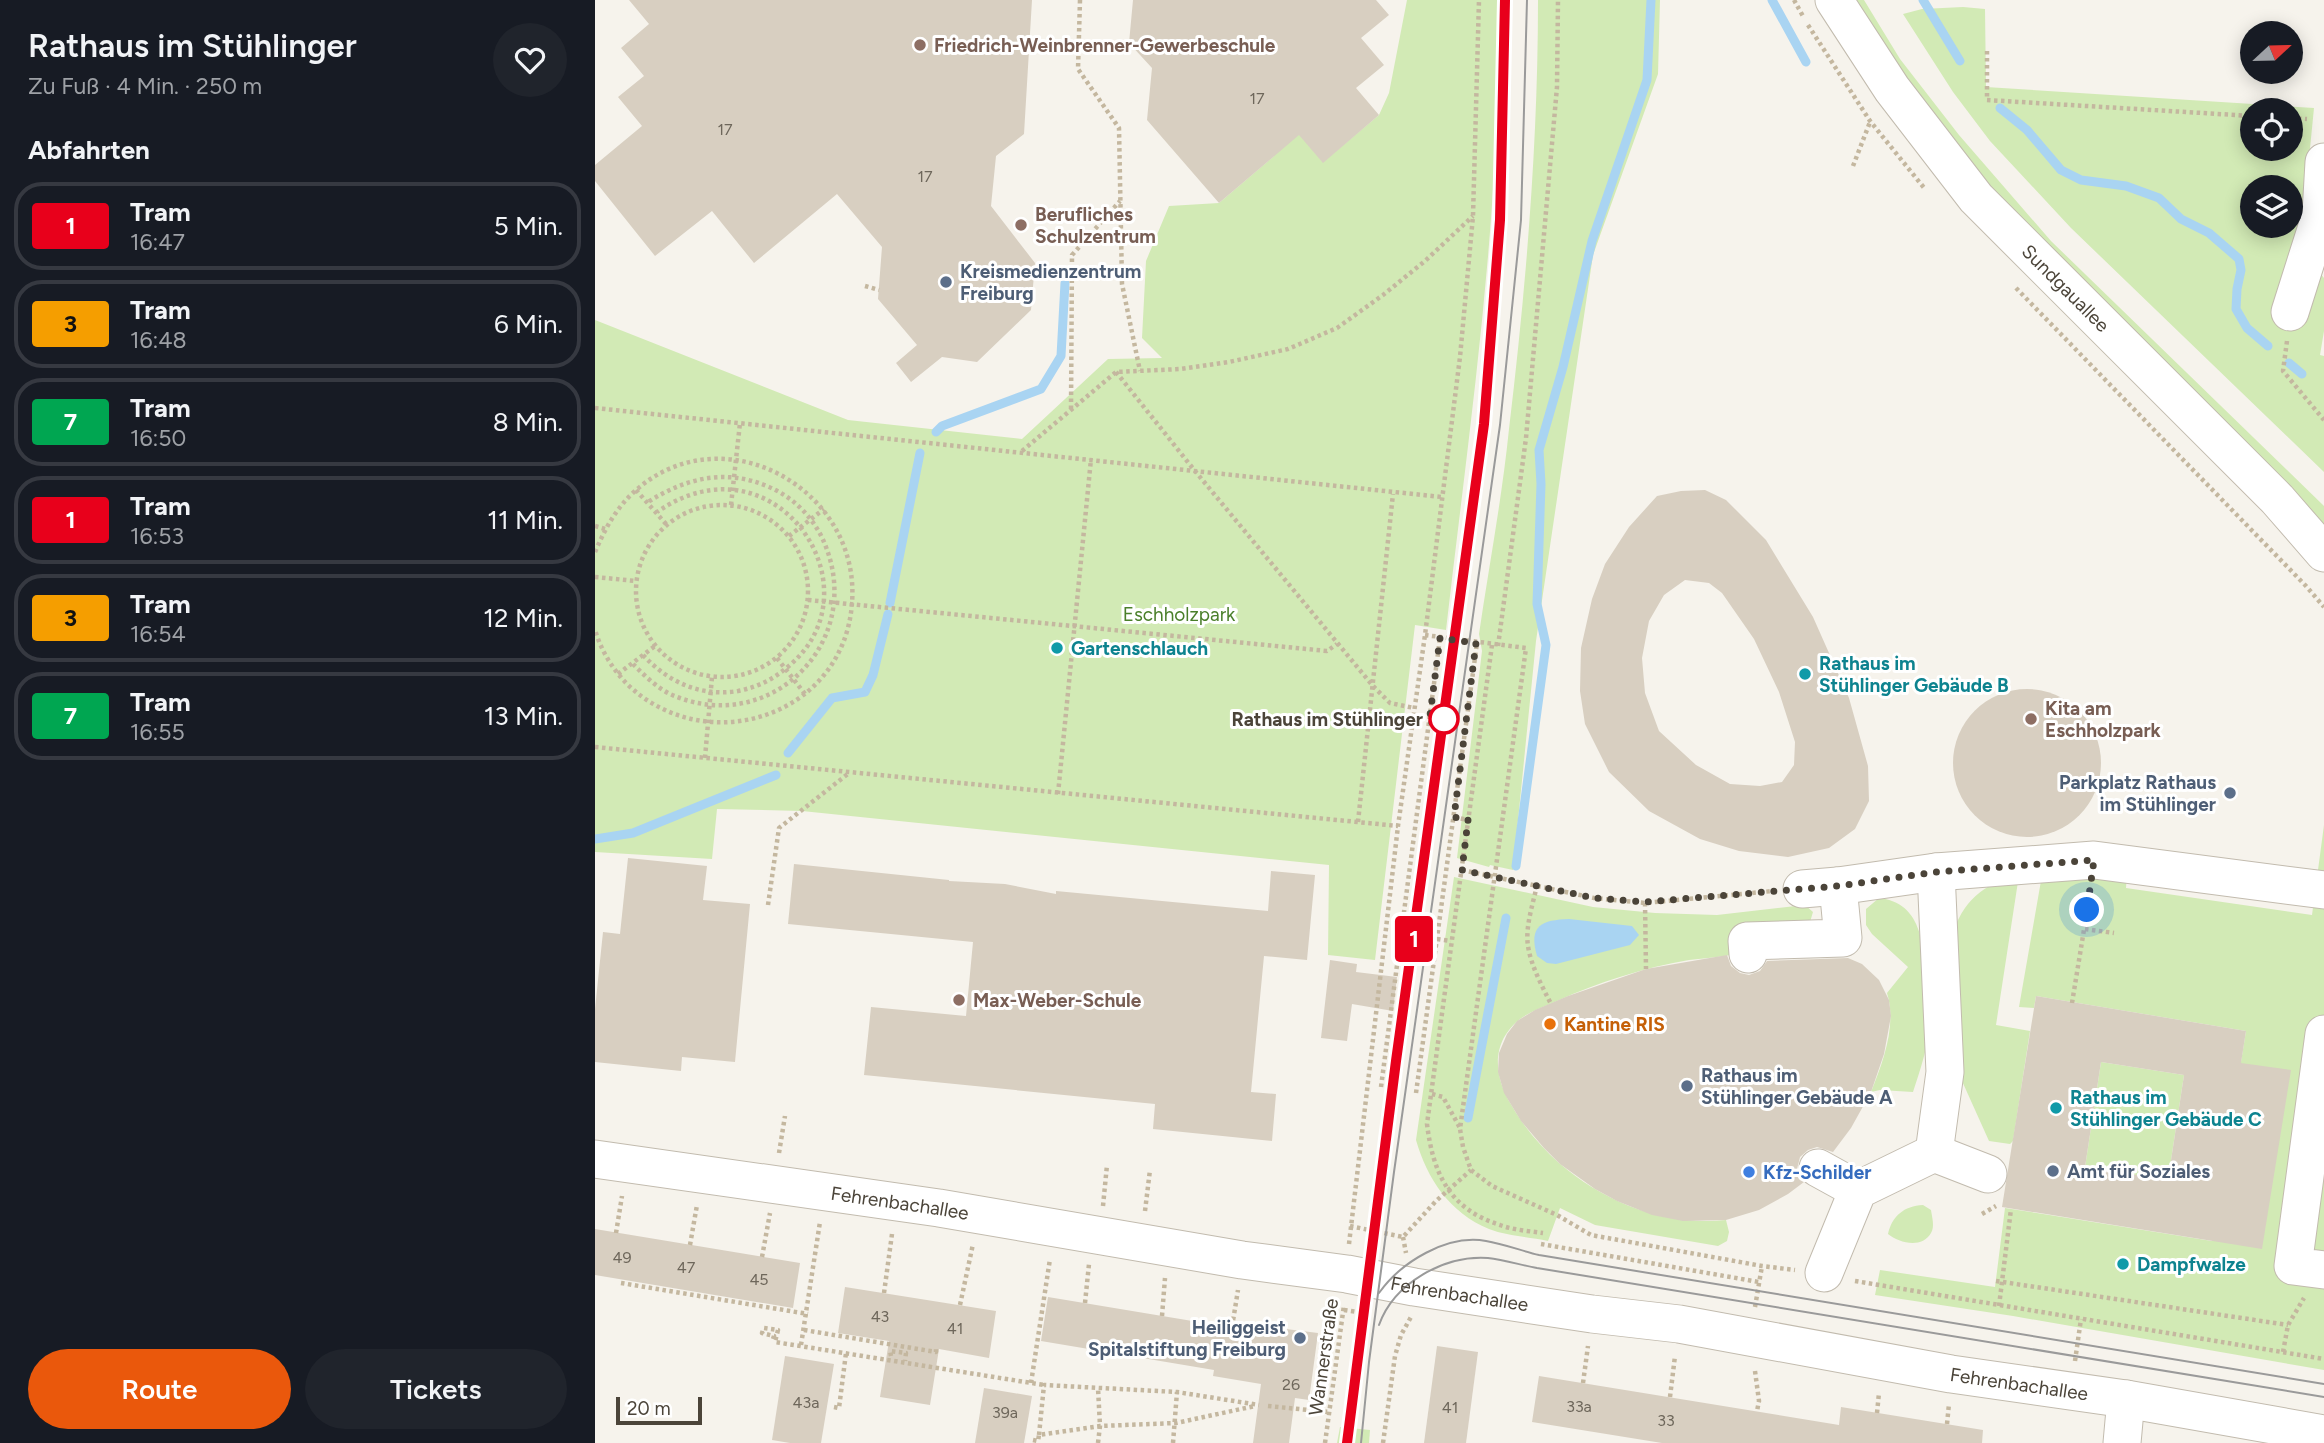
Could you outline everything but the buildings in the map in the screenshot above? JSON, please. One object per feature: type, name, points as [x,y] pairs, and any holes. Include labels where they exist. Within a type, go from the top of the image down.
[{"type":"street","name":"Sundgauallee","points":[[1834,0],[1892,89],[1976,198],[2277,499],[2324,553]]},
{"type":"street","points":[[2290,312],[2321,214],[2324,162]]},
{"type":"street","points":[[1802,889],[1936,872],[2111,862],[2324,890]]},
{"type":"street","points":[[1934,1153],[1945,1072],[1936,872]]},
{"type":"street","points":[[1748,954],[1747,941],[1843,937],[1838,886]]},
{"type":"street","points":[[2322,1270],[2293,1266],[2324,1034]]},
{"type":"street","points":[[1824,1273],[1858,1190],[1934,1153],[1988,1174]]},
{"type":"street","name":"Fehrenbachallee","points":[[595,1159],[897,1202],[1414,1287],[1592,1314],[1679,1324],[1951,1374],[2126,1399],[2324,1434]]},
{"type":"street","points":[[1818,1168],[1858,1190]]},
{"type":"street","points":[[2122,1443],[2126,1399]]},
{"type":"path","points":[[1080,0],[1078,69],[1119,128],[1122,284],[1140,371]]},
{"type":"path","name":"Wannerstraße","points":[[1325,1443],[1398,826],[1425,635],[1459,357],[1473,216],[1479,0]]},
{"type":"path","points":[[1543,1233],[1501,1226],[1481,1218],[1448,1189],[1438,1175],[1430,1151],[1427,1124],[1468,820],[1526,438],[1557,87],[1558,0]]},
{"type":"path","points":[[1987,51],[1987,100],[2240,115]]},
{"type":"path","points":[[2303,119],[2307,119]]},
{"type":"path","points":[[1853,166],[1870,121]]},
{"type":"path","points":[[1072,409],[1072,254],[1120,201]]},
{"type":"path","points":[[1021,452],[1116,372],[1229,362],[1288,349],[1337,328],[1425,261],[1473,216]]},
{"type":"path","points":[[865,286],[879,290]]},
{"type":"path","points":[[2290,312],[2283,371],[2324,420]]},
{"type":"path","points":[[1116,372],[1373,686],[1390,703],[1414,708]]},
{"type":"path","points":[[595,408],[1091,459],[1393,494],[1442,497]]},
{"type":"path","points":[[731,505],[740,423]]},
{"type":"path","points":[[1058,794],[1091,459]]},
{"type":"path","points":[[595,552],[605,528],[636,489],[683,465],[708,460],[734,460],[760,465],[784,475],[806,490],[824,509],[838,530],[852,579],[848,628],[839,652],[825,673],[805,694],[762,718],[735,723],[708,723],[683,718],[659,708],[638,694],[618,674],[595,629]]},
{"type":"path","points":[[633,664],[668,693],[709,705],[733,706],[753,701],[794,680],[810,664],[831,625],[836,602],[831,559],[822,536],[795,503],[778,491],[755,481],[712,476],[687,481],[648,502]]},
{"type":"path","points":[[636,489],[666,524]]},
{"type":"path","points":[[643,655],[673,681],[710,692],[750,688],[769,681],[800,657],[810,640],[823,601],[819,562],[810,541],[800,527],[772,502],[751,493],[712,489],[672,501],[657,512]]},
{"type":"path","points":[[1359,822],[1393,494]]},
{"type":"path","points":[[731,505],[763,515],[789,536],[804,566],[808,600],[798,632],[777,658],[747,674],[712,677],[681,667],[655,646],[645,632],[639,615],[636,581],[646,550],[666,524],[696,508],[731,505]]},
{"type":"path","points":[[789,536],[824,509]]},
{"type":"path","points":[[595,526],[605,528]]},
{"type":"path","points":[[595,577],[636,581]]},
{"type":"path","points":[[808,600],[1327,651],[1337,643]]},
{"type":"path","points":[[1425,635],[1526,648],[1460,1129],[1471,1170],[1492,1186],[1557,1214],[1591,1235],[1762,1266],[1824,1273],[1878,1286],[2324,1359]]},
{"type":"path","points":[[1381,1087],[1440,638]]},
{"type":"path","points":[[1416,1093],[1476,643]]},
{"type":"path","points":[[618,674],[655,646]]},
{"type":"path","points":[[777,658],[805,694]]},
{"type":"path","points":[[705,758],[712,677]]},
{"type":"path","points":[[595,747],[1398,826]]},
{"type":"path","points":[[768,905],[779,828],[849,772]]},
{"type":"path","points":[[1454,817],[1468,820]]},
{"type":"path","points":[[2072,1003],[2085,929],[2111,862]]},
{"type":"path","points":[[1462,870],[1594,898],[1645,902],[1802,889]]},
{"type":"path","points":[[1537,885],[1529,922],[1528,945],[1534,967],[1551,1004]]},
{"type":"path","points":[[1645,902],[1646,969]]},
{"type":"path","points":[[2085,929],[2114,933]]},
{"type":"path","points":[[1437,939],[1451,941]]},
{"type":"path","points":[[1432,1094],[1443,1097],[1460,1129]]},
{"type":"path","points":[[1105,1183],[1107,1165]]},
{"type":"path","points":[[1148,1189],[1150,1170]]},
{"type":"path","points":[[1350,1226],[1403,1237],[1448,1189],[1471,1170]]},
{"type":"path","points":[[689,1245],[703,1173]]},
{"type":"path","points":[[762,1257],[775,1184]]},
{"type":"path","points":[[801,1345],[825,1191]]},
{"type":"path","points":[[884,1293],[897,1202]]},
{"type":"path","points":[[1999,1306],[1999,1281],[2011,1209]]},
{"type":"path","points":[[960,1305],[980,1216]]},
{"type":"path","points":[[1031,1383],[1054,1228]]},
{"type":"path","points":[[1541,1244],[1759,1282]]},
{"type":"path","points":[[1752,1336],[1762,1266]]},
{"type":"path","points":[[2283,1352],[2288,1325],[2322,1270]]},
{"type":"path","points":[[1999,1281],[2288,1325]]},
{"type":"path","points":[[621,1283],[807,1314]]},
{"type":"path","points":[[1383,1443],[1395,1356],[1401,1335],[1411,1319],[1414,1287]]},
{"type":"path","points":[[1085,1303],[1086,1297]]},
{"type":"path","points":[[1162,1309],[1162,1316]]},
{"type":"path","points":[[1232,1327],[1234,1318]]},
{"type":"path","points":[[773,1339],[774,1336],[762,1333],[764,1328],[778,1330],[775,1342],[1031,1383],[1177,1392],[1259,1405],[1176,1423],[1100,1426],[1039,1435]]},
{"type":"path","points":[[804,1330],[936,1352],[936,1349]]},
{"type":"path","points":[[891,1356],[890,1351],[906,1353],[905,1361]]},
{"type":"path","points":[[834,1407],[839,1408],[846,1353]]},
{"type":"path","points":[[1583,1383],[1584,1371]]},
{"type":"path","points":[[1033,1440],[1038,1441],[1044,1385]]},
{"type":"path","points":[[1670,1397],[1671,1385]]},
{"type":"path","points":[[1098,1388],[1098,1443]]},
{"type":"path","points":[[1173,1443],[1177,1392]]},
{"type":"path","points":[[1757,1411],[1759,1401]]},
{"type":"path","points":[[1268,1406],[1329,1412]]},
{"type":"path","points":[[1947,1424],[1948,1418]]},
{"type":"green space","name":"Eschholzpark","points":[[1407,0],[1498,0],[1498,79],[1483,316],[1446,630],[1415,625],[1375,960],[1328,955],[1329,865],[802,811],[717,809],[712,859],[595,852],[595,320],[848,420],[1022,439],[1108,359],[1162,358],[1142,338],[1146,261],[1169,206],[1219,203],[1274,156],[1277,108],[1323,162],[1379,115],[1389,93]]},
{"type":"green space","points":[[1538,0],[1660,0],[1658,74],[1593,255],[1536,641],[1513,870],[1457,858],[1482,651],[1479,634],[1503,481],[1521,322],[1533,162]]},
{"type":"green space","points":[[1846,0],[1864,0],[1900,59],[1959,135],[2051,241],[2324,506],[2324,525],[2008,216]]},
{"type":"green space","points":[[1922,9],[1985,9],[1986,87],[2240,103],[2240,161],[2303,161],[2303,107],[2314,108],[2303,219],[2303,175],[2240,175],[2240,238],[2301,238],[2300,249],[2324,278],[2324,331],[2320,355],[2324,356],[2324,472],[2071,228],[1990,141],[1953,92],[1903,14]]},
{"type":"green space","points":[[2324,825],[2324,1370],[1875,1295],[1880,1270],[1995,1287],[2005,1208],[2212,1241],[2246,1031],[2036,996],[2034,1008],[2019,1007],[2042,875],[2127,873],[2126,888],[2312,915]]},
{"type":"green space","points":[[2019,875],[1996,1025],[2030,1031],[2013,1141],[2010,1144],[1989,1141],[1962,1081],[1951,937],[1962,913],[1976,896],[1994,884]]},
{"type":"green space","points":[[1454,877],[1593,907],[1717,915],[1805,905],[1813,912],[1810,922],[1744,952],[1638,971],[1540,1008],[1512,1026],[1500,1047],[1498,1071],[1506,1095],[1527,1129],[1559,1163],[1596,1190],[1637,1209],[1680,1219],[1726,1220],[1729,1232],[1727,1241],[1718,1246],[1595,1225],[1560,1208],[1548,1241],[1518,1236],[1489,1229],[1475,1222],[1442,1193],[1427,1168],[1416,1140]]},
{"type":"green space","points":[[1879,898],[1893,901],[1904,908],[1912,917],[1921,939],[1929,1031],[1913,1092],[1871,1092],[1884,1056],[1889,1030],[1890,1005],[1887,993],[1908,967],[1872,934],[1866,925],[1866,909]]},
{"type":"green space","points":[[2101,1062],[2184,1075],[2168,1180],[2085,1167]]},
{"type":"green space","points":[[1923,1205],[1931,1210],[1933,1222],[1932,1231],[1927,1238],[1910,1243],[1888,1234],[1892,1222],[1900,1213],[1910,1207]]},
{"type":"green space","points":[[1340,1427],[1370,1430],[1369,1443],[1337,1443]]},
{"type":"water","points":[[1569,919],[1632,926],[1639,935],[1630,945],[1556,964],[1547,963],[1537,956],[1534,937],[1536,931],[1545,923]]},
{"type":"waterway","points":[[1516,866],[1546,645],[1537,604],[1541,484],[1539,450],[1563,367],[1592,241],[1647,80],[1651,0]]},
{"type":"waterway","points":[[1772,0],[1806,62]]},
{"type":"waterway","points":[[1923,0],[1960,61]]},
{"type":"waterway","points":[[2000,108],[2027,130],[2061,170],[2081,180],[2126,186],[2159,198],[2181,219],[2209,233],[2239,259],[2241,270],[2236,309],[2247,328],[2268,346]]},
{"type":"waterway","points":[[936,432],[942,426],[1041,389],[1061,356],[1065,283]]},
{"type":"waterway","points":[[2289,363],[2302,374]]},
{"type":"waterway","points":[[890,603],[920,453]]},
{"type":"waterway","points":[[788,753],[832,698],[865,692],[873,675],[888,614]]},
{"type":"waterway","points":[[595,839],[633,833],[776,775]]},
{"type":"waterway","points":[[1468,1118],[1506,918]]},
{"type":"tram line","points":[[1347,1443],[1396,1061],[1484,424],[1500,220],[1505,0]]},
{"type":"tram line","name":"1","points":[[1347,1443],[1396,1061],[1484,424],[1500,220],[1505,0]]},
{"type":"tram line","points":[[1361,1443],[1394,1172],[1500,425],[1521,220],[1527,0]]},
{"type":"tram line","points":[[1379,1293],[1400,1271],[1426,1253],[1456,1242],[1486,1241],[1539,1255],[2324,1384]]},
{"type":"tram line","points":[[1379,1325],[1396,1296],[1423,1275],[1455,1261],[1488,1258],[2324,1397]]},
{"type":"place","name":"Friedrich-Weinbrenner-Gewerbeschule","points":[[920,45]]},
{"type":"place","name":"Berufliches Schulzentrum","points":[[1021,225]]},
{"type":"place","name":"Kreismedienzentrum Freiburg","points":[[946,282]]},
{"type":"place","name":"Gartenschlauch","points":[[1057,648]]},
{"type":"place","name":"Rathaus im Stühlinger Gebäude B","points":[[1805,674]]},
{"type":"place","name":"Rathaus im Stühlinger","points":[[1444,719]]},
{"type":"place","name":"Kita am Eschholzpark","points":[[2031,719]]},
{"type":"place","name":"Parkplatz Rathaus im Stühlinger","points":[[2230,793]]},
{"type":"place","name":"Max-Weber-Schule","points":[[959,1000]]},
{"type":"place","name":"Kantine RIS","points":[[1550,1024]]},
{"type":"place","name":"Rathaus im Stühlinger Gebäude A","points":[[1687,1086]]},
{"type":"place","name":"Rathaus im Stühlinger Gebäude C","points":[[2056,1108]]},
{"type":"place","name":"Amt für Soziales","points":[[2053,1171]]},
{"type":"place","name":"Kfz-Schilder","points":[[1749,1172]]},
{"type":"place","name":"Dampfwalze","points":[[2123,1264]]},
{"type":"place","name":"Heiliggeist Spitalstiftung Freiburg","points":[[1300,1338]]},
{"type":"route","points":[[1444,719],[1429,723],[1440,638],[1476,643],[1454,817],[1468,820],[1462,870],[1594,898],[1645,902],[1838,886],[1936,872],[2094,860],[2087,910]]}]
